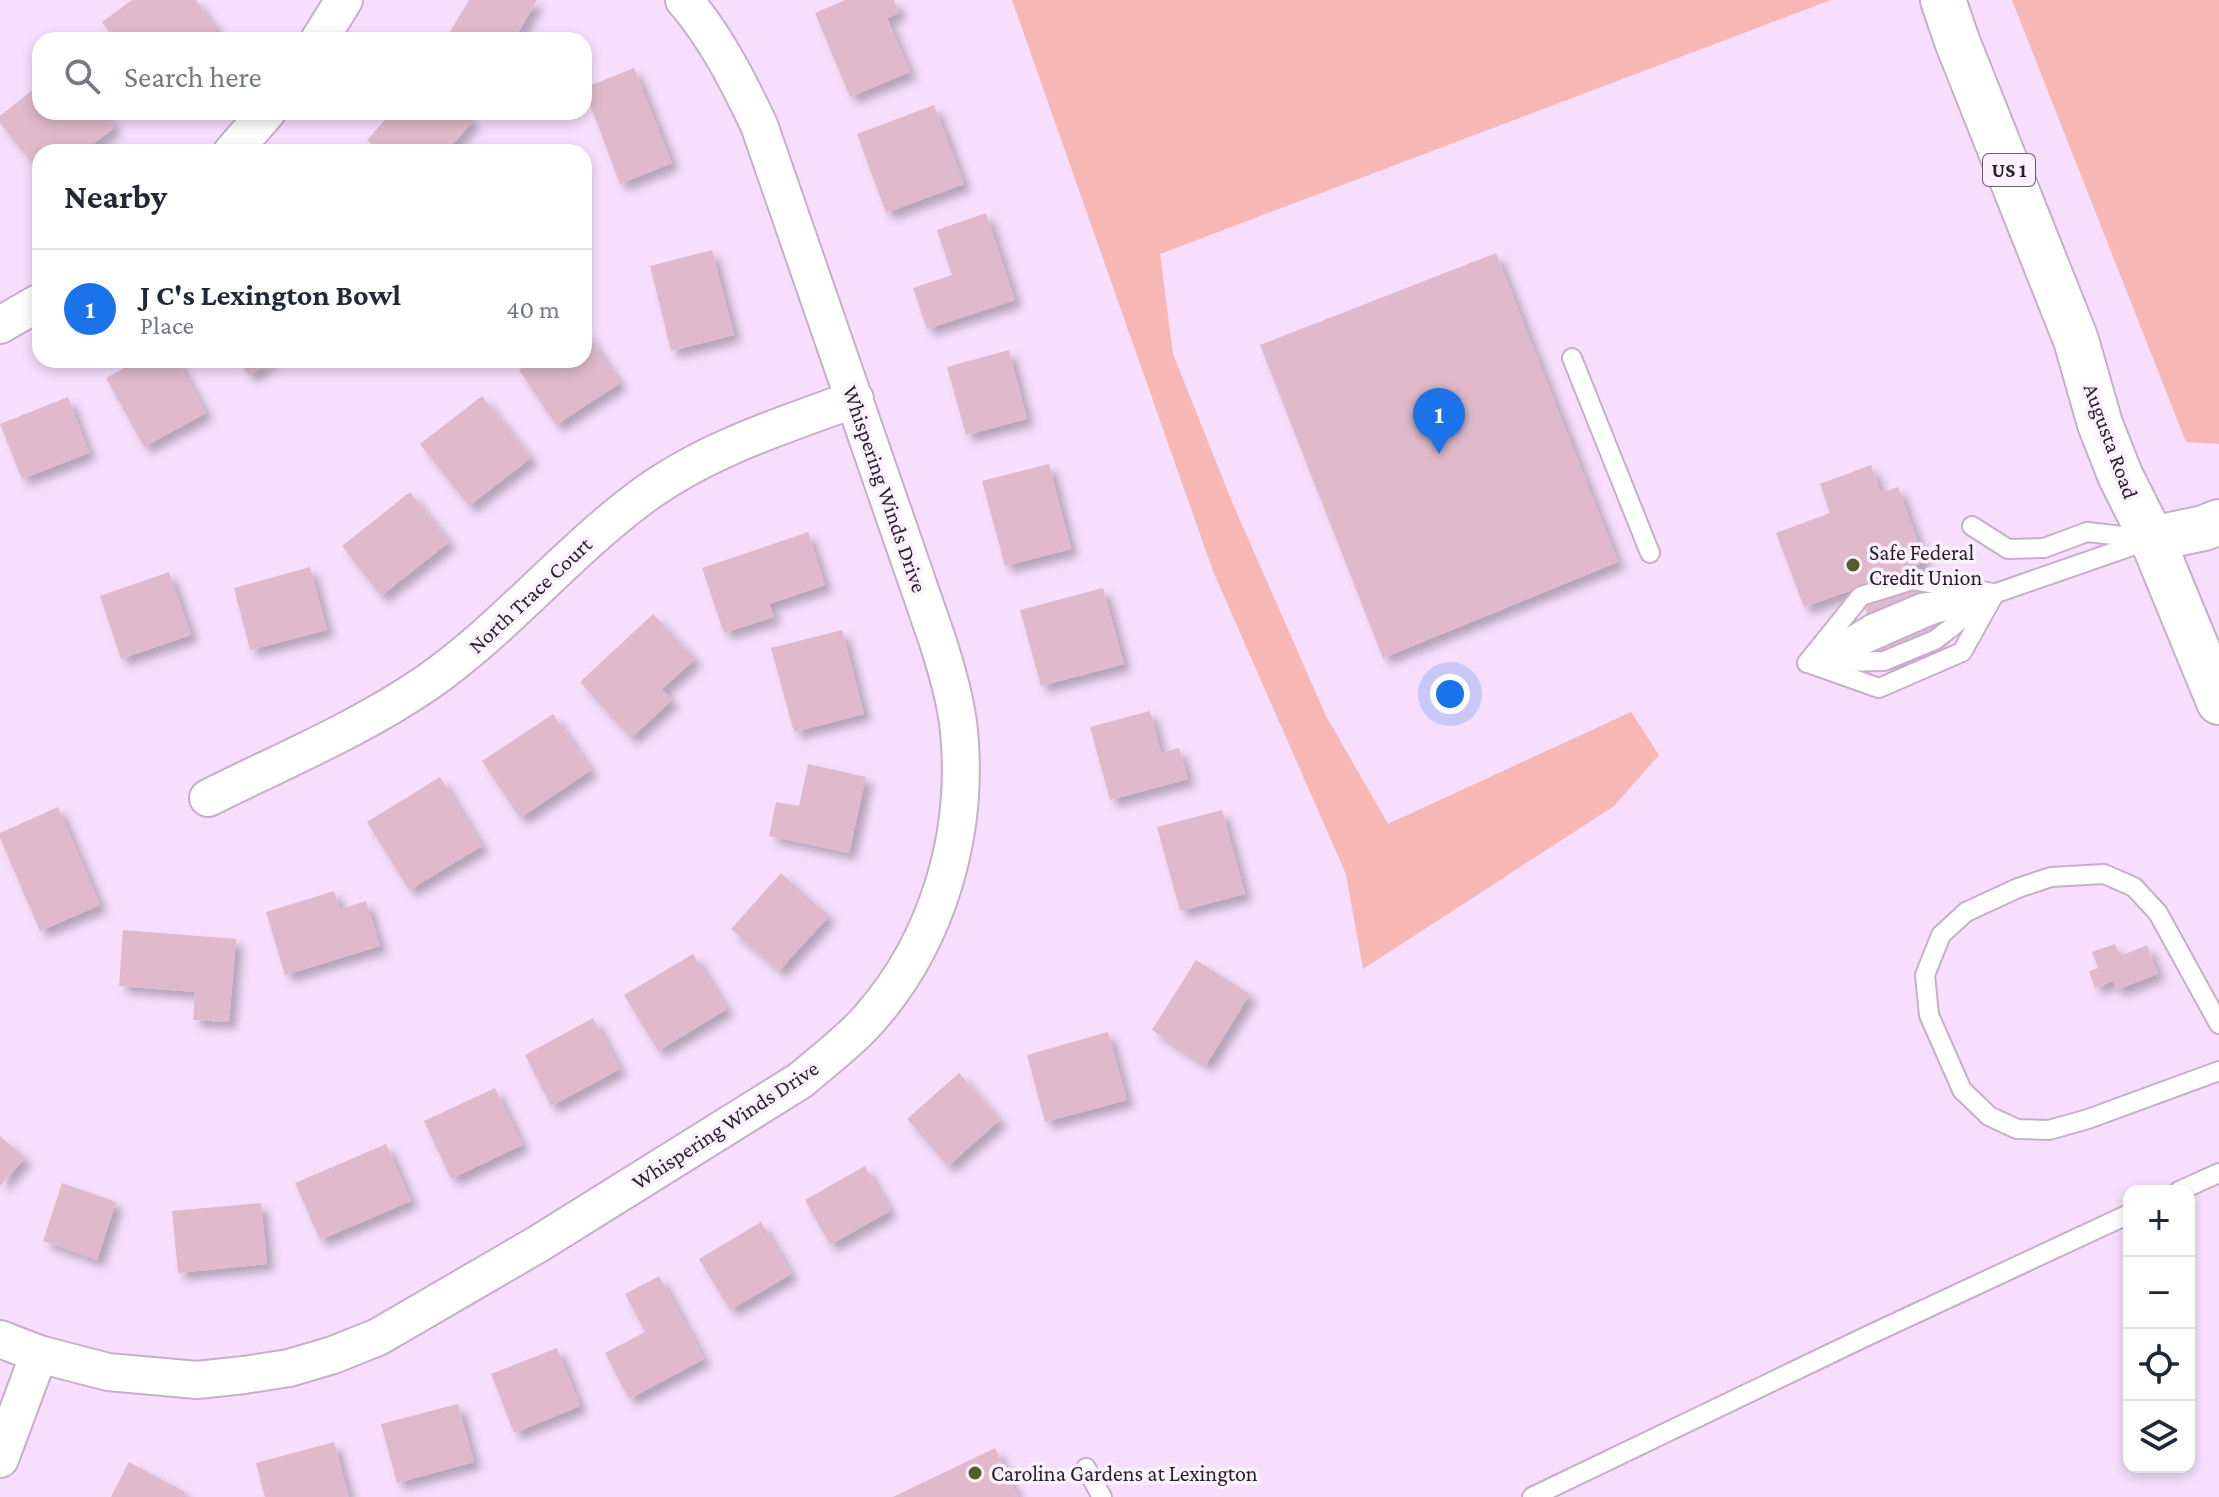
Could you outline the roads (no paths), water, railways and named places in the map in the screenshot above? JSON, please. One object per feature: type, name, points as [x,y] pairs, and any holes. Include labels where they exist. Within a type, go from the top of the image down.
[{"type":"main road","name":"Augusta Road","points":[[1943,0],[2076,340],[2113,369],[2147,462],[2152,539],[2219,702]]},
{"type":"main road","points":[[2152,539],[2219,522]]},
{"type":"street","points":[[324,32],[344,0]]},
{"type":"street","name":"Whispering Winds Drive","points":[[0,1339],[39,1354],[108,1372],[197,1380],[289,1368],[378,1337],[538,1244],[801,1080],[868,1020],[895,986],[918,949],[944,886],[959,822],[959,730],[951,686],[759,125],[716,42],[684,0]]},
{"type":"street","points":[[239,144],[260,120]]},
{"type":"street","points":[[0,325],[32,307]]},
{"type":"street","name":"North Trace Court","points":[[208,798],[389,707],[428,682],[467,653],[603,527],[678,472],[761,433],[855,399]]},
{"type":"street","points":[[0,1459],[39,1354]]},
{"type":"lane","points":[[1572,358],[1650,553]]},
{"type":"lane","points":[[1972,526],[2008,549],[2044,548],[2087,532],[2152,539]]},
{"type":"lane","points":[[1807,663],[1871,624],[1921,603],[1995,593],[2152,539]]},
{"type":"lane","points":[[1807,663],[1861,596],[1913,580],[1995,593]]},
{"type":"lane","points":[[1807,663],[1884,661],[1935,640],[1995,593]]},
{"type":"lane","points":[[1807,663],[1879,688],[1962,652],[1995,593]]},
{"type":"lane","points":[[2219,1024],[2158,913],[2134,887],[2104,874],[2051,877],[1966,912],[1941,935],[1925,975],[1929,1015],[1962,1090],[1989,1116],[2017,1129],[2049,1130],[2088,1119],[2219,1071]]},
{"type":"lane","points":[[2192,1185],[2219,1173]]},
{"type":"lane","points":[[1532,1497],[2123,1217]]},
{"type":"lane","points":[[1086,1468],[1102,1497]]},
{"type":"place","name":"J C's Lexington Bowl","points":[[1439,454]]},
{"type":"place","name":"Safe Federal Credit Union","points":[[1853,565]]},
{"type":"place","name":"Carolina Gardens at Lexington","points":[[975,1473]]}]
